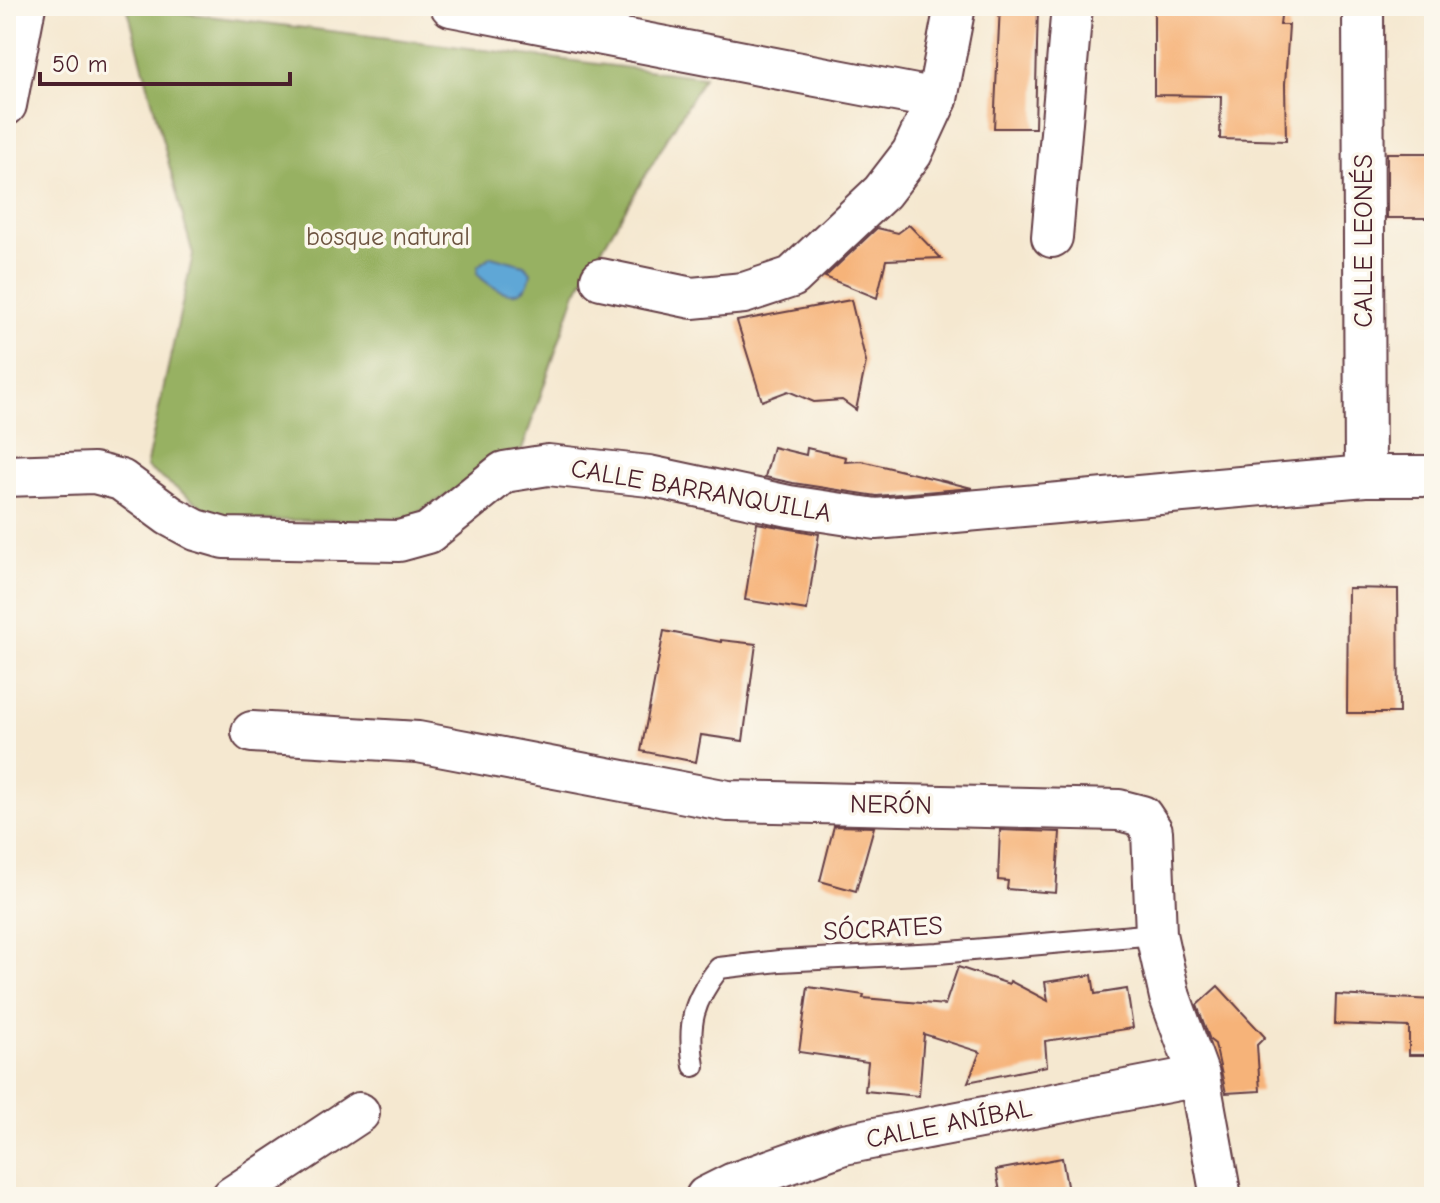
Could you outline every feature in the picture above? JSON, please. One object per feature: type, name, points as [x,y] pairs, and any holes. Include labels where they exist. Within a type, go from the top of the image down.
[{"type":"street","points":[[6,105],[25,6]]},
{"type":"street","points":[[451,6],[937,99]]},
{"type":"street","points":[[601,279],[692,298],[744,293],[792,277],[882,192],[912,153],[937,99],[955,6]]},
{"type":"street","points":[[1052,237],[1072,6]]},
{"type":"street","name":"CALLE LEONÉS","points":[[1363,6],[1365,476]]},
{"type":"street","name":"CALLE BARRANQUILLA","points":[[6,476],[94,473],[108,476],[121,480],[170,516],[196,530],[224,538],[399,541],[428,533],[504,472],[548,465],[649,476],[789,506],[876,519],[1365,476],[1434,476]]},
{"type":"street","name":"NERÓN","points":[[252,732],[418,742],[728,801],[1119,810],[1142,816],[1152,831],[1156,934],[1170,997],[1199,1076],[1221,1197]]},
{"type":"street","name":"CALLE ANÍBAL","points":[[706,1197],[734,1183],[844,1144],[1199,1076]]},
{"type":"street","points":[[232,1197],[359,1113]]},
{"type":"lane","name":"SÓCRATES","points":[[694,1066],[690,1042],[692,1018],[701,990],[719,968],[1156,934]]},
{"type":"green space","name":"bosque natural","points":[[127,6],[704,77],[576,292],[522,450],[407,519],[223,521],[146,467],[193,255]]},
{"type":"water","points":[[491,256],[524,265],[531,272],[523,290],[508,293],[477,274],[478,266]]},
{"type":"building","points":[[1000,6],[1038,6],[1035,128],[994,128]]},
{"type":"building","points":[[1154,6],[1282,6],[1280,25],[1289,25],[1285,84],[1286,141],[1220,139],[1221,96],[1154,95]]},
{"type":"building","points":[[1387,153],[1434,153],[1434,218],[1387,218]]},
{"type":"building","points":[[909,225],[941,258],[886,260],[877,298],[825,277],[877,228],[898,233]]},
{"type":"building","points":[[851,300],[866,362],[856,410],[842,400],[814,402],[788,391],[762,401],[737,321]]},
{"type":"building","points":[[773,447],[806,455],[807,448],[846,457],[845,462],[862,461],[972,488],[877,496],[793,483],[765,477]]},
{"type":"building","points":[[757,523],[819,534],[807,610],[745,600]]},
{"type":"building","points":[[1348,588],[1398,589],[1399,713],[1347,713]]},
{"type":"building","points":[[664,631],[721,642],[756,644],[743,741],[701,735],[696,762],[641,751]]},
{"type":"building","points":[[834,826],[874,827],[856,891],[820,881]]},
{"type":"building","points":[[1000,830],[1060,832],[1056,893],[1007,889],[1008,881],[998,880]]},
{"type":"building","points":[[958,967],[1009,984],[1010,981],[1048,1001],[1045,982],[1092,975],[1095,994],[1127,989],[1133,1028],[1045,1041],[1047,1066],[968,1082],[980,1052],[924,1034],[919,1096],[865,1091],[868,1062],[799,1052],[808,987],[864,995],[863,998],[945,1005]]},
{"type":"building","points":[[1218,986],[1265,1037],[1257,1045],[1260,1091],[1226,1093],[1215,1044],[1210,1040],[1197,1005]]},
{"type":"building","points":[[1336,995],[1434,1000],[1434,1055],[1409,1055],[1409,1027],[1335,1024]]},
{"type":"building","points":[[1062,1158],[1069,1197],[1001,1197],[996,1170]]}]
